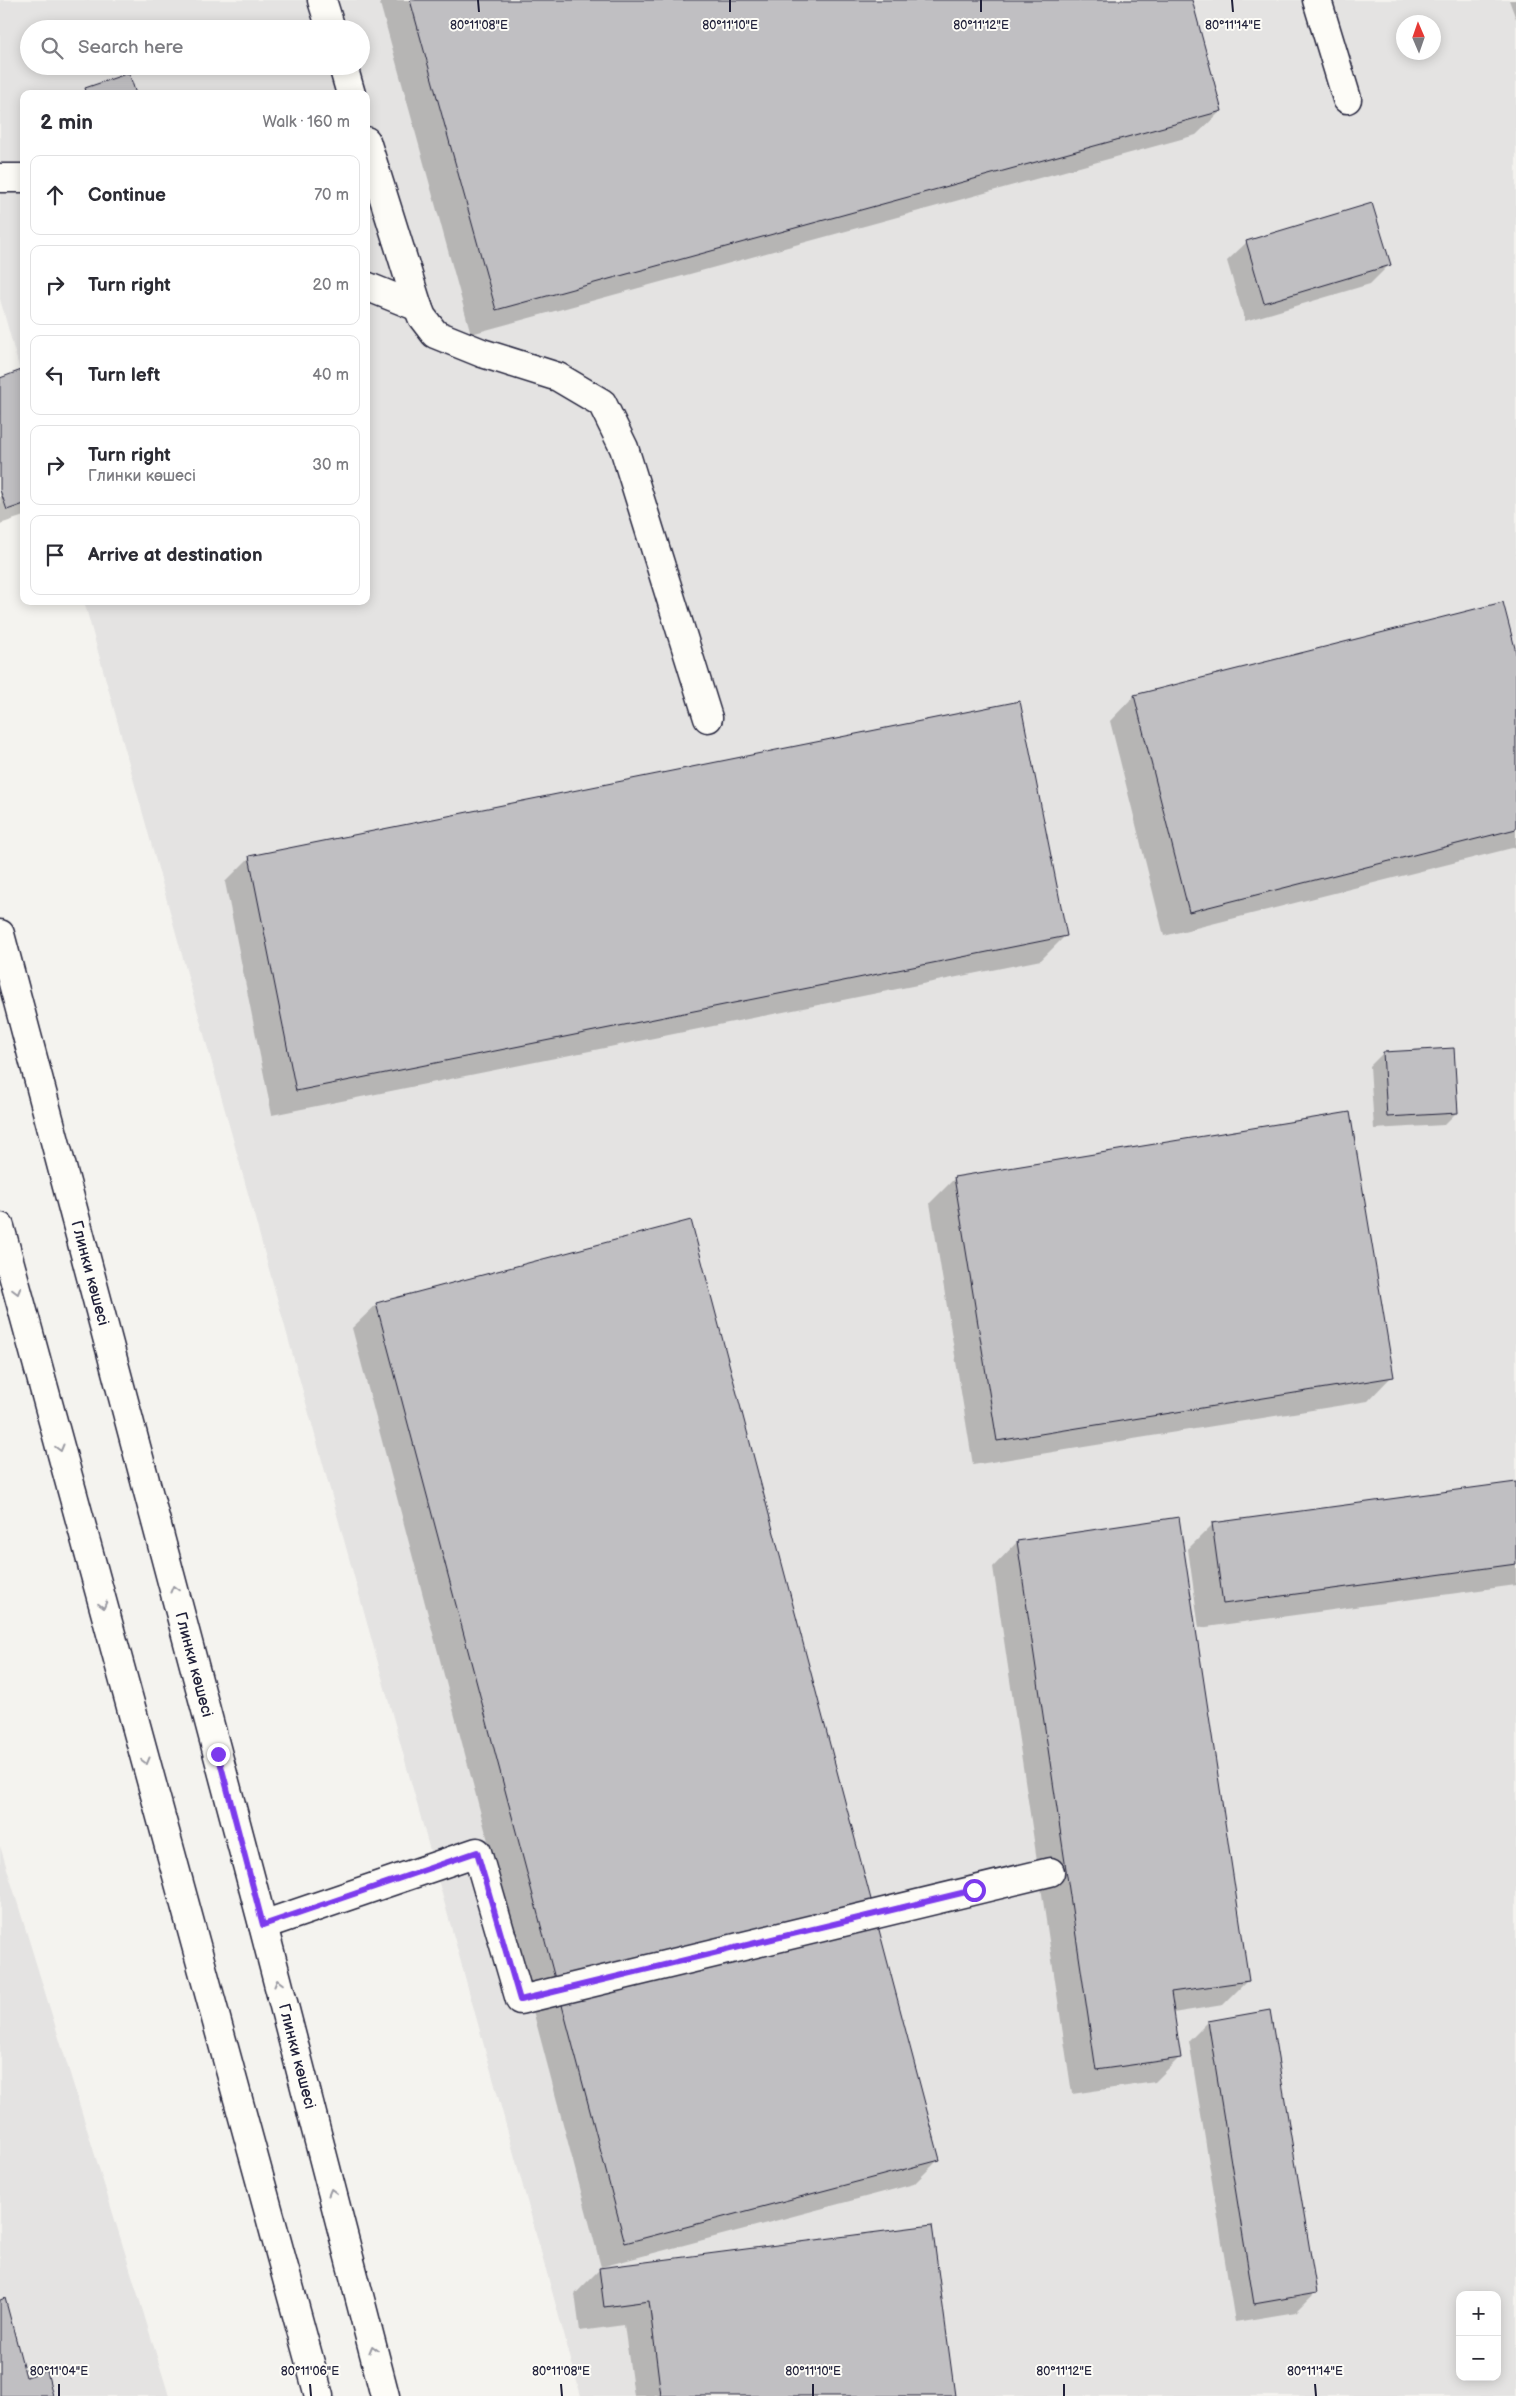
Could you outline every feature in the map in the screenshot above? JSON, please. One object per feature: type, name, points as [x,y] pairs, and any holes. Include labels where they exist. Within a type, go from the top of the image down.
[{"type":"main road","points":[[322,0],[328,20]]},
{"type":"main road","points":[[1317,0],[1347,99]]},
{"type":"main road","points":[[346,75],[350,90]]},
{"type":"main road","points":[[370,155],[418,308],[422,317],[435,334],[482,353],[558,377],[602,403],[624,448],[708,718]]},
{"type":"main road","points":[[0,178],[20,178]]},
{"type":"main road","points":[[370,288],[418,308]]},
{"type":"main road","name":"Глинки көшесі","points":[[0,934],[263,1925],[385,2396]]},
{"type":"main road","points":[[0,1227],[319,2396]]},
{"type":"main road","points":[[263,1925],[477,1852],[520,2000],[1050,1872]]},
{"type":"shaded area","points":[[0,0],[1516,0],[1516,2396],[581,2396],[85,605],[370,605],[370,90],[20,90],[20,371],[0,299]]},
{"type":"shaded area","points":[[0,1846],[169,2396],[0,2396]]},
{"type":"building","points":[[410,0],[1192,0],[1222,111],[496,310]]},
{"type":"building","points":[[123,75],[130,75],[135,90],[86,90],[85,88]]},
{"type":"building","points":[[1372,203],[1391,265],[1264,303],[1246,241]]},
{"type":"building","points":[[20,370],[20,505],[7,510],[0,490],[0,378]]},
{"type":"building","points":[[1503,602],[1516,652],[1516,829],[1189,912],[1134,695]]},
{"type":"building","points":[[1020,701],[1067,936],[296,1091],[249,856]]},
{"type":"building","points":[[1454,1048],[1458,1113],[1387,1117],[1383,1052]]},
{"type":"building","points":[[1350,1112],[1394,1377],[997,1441],[954,1177]]},
{"type":"building","points":[[691,1220],[940,2160],[625,2243],[376,1303]]},
{"type":"building","points":[[1516,1482],[1516,1564],[1223,1604],[1212,1523]]},
{"type":"building","points":[[1179,1517],[1249,1981],[1171,1992],[1181,2058],[1096,2070],[1017,1541]]},
{"type":"building","points":[[1270,2010],[1317,2293],[1254,2304],[1208,2021]]},
{"type":"building","points":[[932,2225],[955,2396],[661,2396],[649,2301],[604,2307],[599,2268]]},
{"type":"building","points":[[5,2298],[26,2377],[47,2371],[53,2396],[0,2396],[0,2300]]},
{"type":"route","points":[[218,1754],[263,1925],[477,1852],[520,2000],[974,1890]]}]
